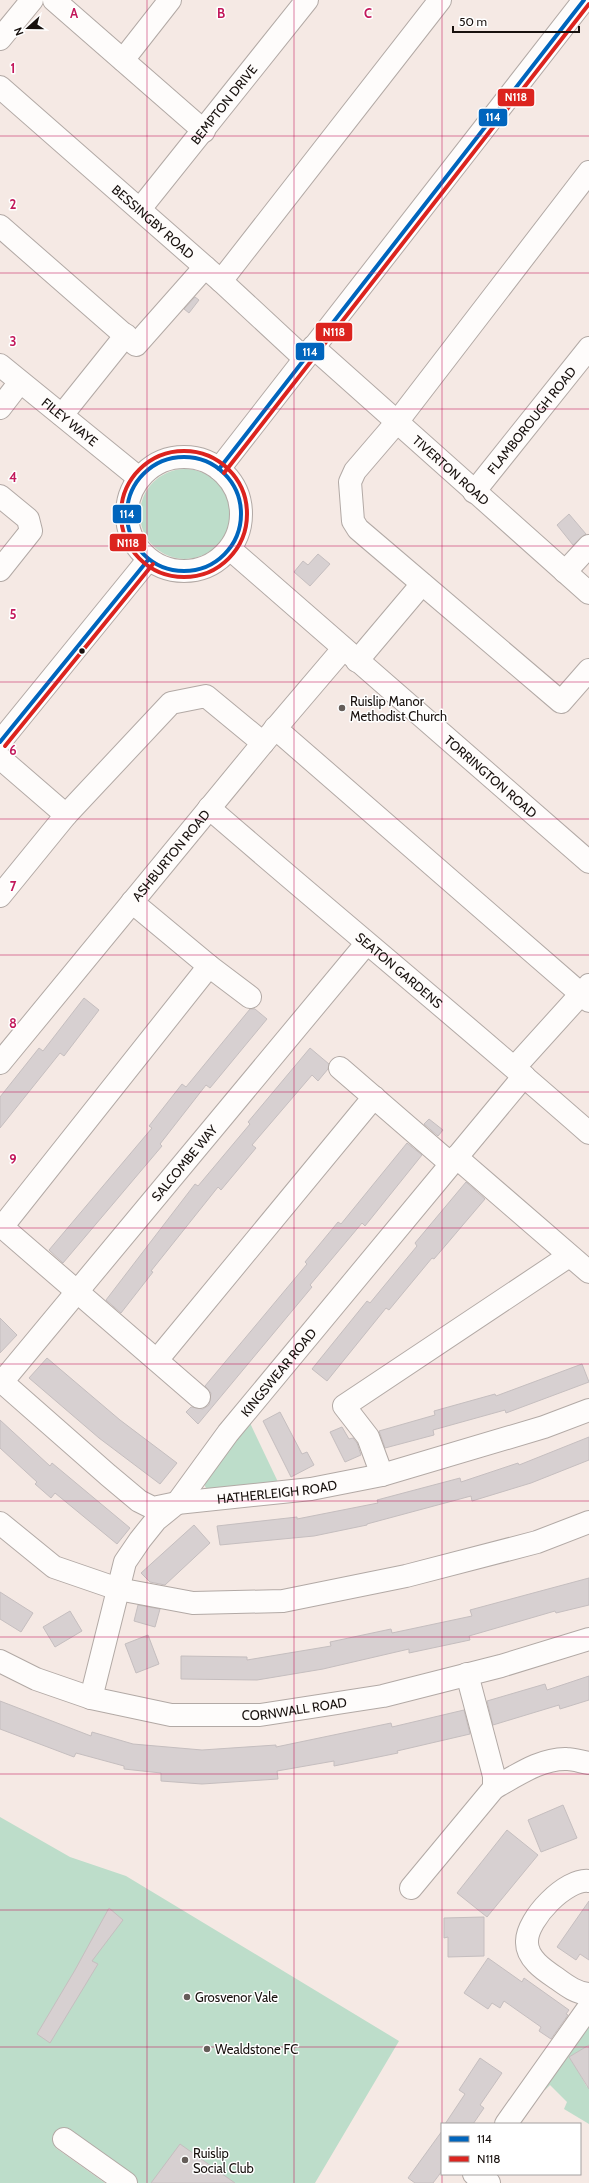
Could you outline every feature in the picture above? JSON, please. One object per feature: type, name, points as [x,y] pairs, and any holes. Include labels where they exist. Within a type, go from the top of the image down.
[{"type":"street","points":[[0,39],[32,0]]},
{"type":"street","points":[[54,0],[204,131]]},
{"type":"street","points":[[123,60],[170,0]]},
{"type":"street","name":"BEMPTON DRIVE","points":[[140,209],[204,131],[307,0]]},
{"type":"street","points":[[221,281],[440,0]]},
{"type":"street","points":[[219,468],[308,352],[584,7]]},
{"type":"street","name":"BESSINGBY ROAD","points":[[0,87],[221,281],[308,352]]},
{"type":"street","points":[[589,172],[397,422],[355,471],[350,482],[354,521],[358,529],[561,702],[589,670]]},
{"type":"street","points":[[0,226],[136,345],[205,267]]},
{"type":"street","points":[[62,415],[126,335]]},
{"type":"street","name":"FLAMBOROUGH ROAD","points":[[474,492],[589,348]]},
{"type":"street","name":"TIVERTON ROAD","points":[[308,352],[397,422],[589,593]]},
{"type":"street","name":"FILEY WAYE","points":[[0,365],[139,478]]},
{"type":"street","points":[[0,408],[20,382]]},
{"type":"street","points":[[186,457],[203,460],[219,468],[230,481],[238,495],[241,512],[240,529],[230,549],[221,559],[204,568],[185,572],[165,569],[148,560],[136,547],[128,530],[127,518],[130,493],[139,478],[152,466],[174,458],[186,457]]},
{"type":"street","points":[[0,496],[28,519],[31,531],[0,570]]},
{"type":"street","points":[[565,572],[589,546]]},
{"type":"street","name":"TORRINGTON ROAD","points":[[230,549],[589,862]]},
{"type":"street","points":[[0,742],[148,560]]},
{"type":"street","name":"ASHBURTON ROAD","points":[[0,1063],[269,735],[422,584]]},
{"type":"street","points":[[0,896],[66,815],[171,703],[206,696],[269,735],[586,993]]},
{"type":"street","points":[[0,758],[66,815]]},
{"type":"street","name":"SEATON GARDENS","points":[[209,808],[366,944],[520,1072],[589,1133]]},
{"type":"street","points":[[132,902],[209,966],[250,997]]},
{"type":"street","name":"SALCOMBE WAY","points":[[1,1381],[78,1294],[366,944]]},
{"type":"street","points":[[199,1397],[158,1360],[78,1294],[1,1226],[209,966]]},
{"type":"street","name":"KINGSWEAR ROAD","points":[[91,1698],[125,1562],[140,1540],[156,1520],[177,1503],[234,1427],[454,1161],[520,1072],[586,993]]},
{"type":"street","points":[[340,1068],[589,1272]]},
{"type":"street","points":[[158,1360],[374,1097]]},
{"type":"street","points":[[382,1475],[368,1438],[344,1406],[569,1256]]},
{"type":"street","name":"HATHERLEIGH ROAD","points":[[1,1381],[139,1501],[153,1508],[177,1503],[311,1489],[382,1475],[528,1432],[589,1410]]},
{"type":"street","points":[[0,1523],[54,1567],[118,1590],[193,1603],[283,1601],[406,1576],[537,1542],[589,1522]]},
{"type":"street","name":"CORNWALL ROAD","points":[[0,1661],[36,1679],[91,1698],[170,1715],[260,1715],[383,1696],[589,1639]]},
{"type":"street","points":[[467,1674],[494,1776],[494,1788]]},
{"type":"street","points":[[410,1888],[494,1788],[526,1770],[547,1762],[567,1759],[589,1763]]},
{"type":"street","points":[[507,2123],[535,2081],[586,1998],[542,1967],[530,1955],[526,1942],[530,1928],[550,1902],[572,1884],[583,1880],[589,1881]]},
{"type":"street","points":[[64,2140],[126,2183]]},
{"type":"street","points":[[467,2183],[473,2175]]},
{"type":"street","points":[[476,2175],[489,2183]]},
{"type":"green space","points":[[185,469],[202,473],[217,482],[226,497],[230,514],[226,531],[217,546],[202,555],[185,559],[168,555],[153,546],[144,531],[140,514],[144,497],[153,482],[168,473]]},
{"type":"green space","points":[[250,1423],[278,1482],[207,1490],[203,1482],[205,1476]]},
{"type":"green space","name":"Grosvenor Vale","points":[[0,1817],[70,1857],[126,1876],[399,2041],[315,2183],[116,2183],[53,2146],[105,2183],[0,2183]]},
{"type":"green space","points":[[589,2007],[589,2045],[570,2057],[587,2087],[589,2086],[589,2124],[564,2109],[567,2102],[550,2085],[545,2090],[535,2081]]},
{"type":"building","points":[[195,297],[199,300],[189,313],[184,309]]},
{"type":"building","points":[[569,514],[586,534],[573,545],[557,525]]},
{"type":"building","points":[[318,554],[330,564],[310,586],[294,572],[303,561],[308,565]]},
{"type":"building","points":[[84,998],[99,1010],[64,1056],[60,1053],[0,1128],[0,1097],[39,1048],[43,1051]]},
{"type":"building","points":[[250,1009],[255,1009],[267,1019],[210,1088],[206,1085],[160,1144],[162,1146],[63,1263],[49,1250],[152,1128],[149,1126],[182,1084],[186,1087]]},
{"type":"building","points":[[310,1048],[329,1064],[328,1069],[318,1081],[312,1075],[252,1145],[256,1148],[221,1190],[218,1187],[151,1271],[153,1272],[121,1313],[106,1300],[195,1184],[198,1186],[250,1124],[248,1122]]},
{"type":"building","points":[[429,1119],[443,1130],[438,1136],[424,1124]]},
{"type":"building","points":[[407,1143],[422,1155],[365,1226],[362,1223],[310,1285],[312,1287],[198,1424],[186,1412],[191,1407],[203,1409],[209,1405],[211,1393],[205,1386],[307,1264],[305,1262],[338,1222],[341,1224]]},
{"type":"building","points":[[466,1182],[485,1199],[434,1259],[432,1258],[389,1310],[386,1308],[327,1381],[312,1369],[367,1301],[370,1303],[417,1246],[415,1243]]},
{"type":"building","points":[[0,1318],[17,1335],[0,1353]]},
{"type":"building","points":[[47,1358],[120,1420],[177,1463],[160,1484],[99,1438],[29,1378]]},
{"type":"building","points":[[582,1364],[589,1382],[506,1413],[505,1410],[433,1430],[434,1435],[385,1448],[379,1431],[435,1415],[434,1411],[495,1394],[496,1396]]},
{"type":"building","points":[[280,1412],[302,1454],[307,1452],[314,1465],[291,1477],[263,1421]]},
{"type":"building","points":[[0,1420],[50,1466],[52,1463],[130,1528],[117,1544],[55,1493],[51,1498],[35,1484],[37,1482],[0,1448]]},
{"type":"building","points":[[342,1427],[349,1439],[353,1438],[357,1443],[361,1455],[345,1462],[330,1432]]},
{"type":"building","points":[[589,1437],[589,1460],[531,1483],[472,1501],[471,1496],[367,1525],[314,1536],[220,1545],[217,1526],[297,1517],[297,1519],[378,1503],[377,1500],[460,1478],[461,1482],[518,1463],[519,1465]]},
{"type":"building","points":[[194,1525],[210,1543],[165,1585],[150,1582],[141,1573]]},
{"type":"building","points":[[589,1578],[589,1605],[556,1613],[555,1611],[469,1636],[470,1640],[409,1653],[409,1649],[323,1669],[257,1680],[181,1679],[181,1656],[247,1657],[247,1660],[331,1646],[330,1642],[391,1629],[392,1633],[472,1616],[470,1610]]},
{"type":"building","points":[[0,1592],[33,1613],[21,1632],[0,1619]]},
{"type":"building","points":[[138,1605],[160,1609],[155,1627],[134,1621]]},
{"type":"building","points":[[70,1611],[82,1631],[55,1647],[43,1627]]},
{"type":"building","points":[[148,1635],[159,1664],[136,1673],[125,1644]]},
{"type":"building","points":[[589,1676],[589,1700],[560,1709],[559,1705],[493,1725],[487,1701],[545,1684],[547,1690]]},
{"type":"building","points":[[0,1701],[91,1736],[92,1732],[133,1744],[202,1750],[276,1745],[276,1747],[391,1723],[392,1727],[464,1710],[470,1734],[397,1751],[398,1753],[334,1766],[334,1761],[277,1771],[278,1779],[202,1784],[161,1781],[161,1773],[124,1769],[124,1766],[76,1753],[74,1757],[0,1729]]},
{"type":"building","points":[[563,1805],[577,1838],[541,1852],[528,1820]]},
{"type":"building","points":[[507,1830],[538,1855],[487,1917],[457,1893]]},
{"type":"building","points":[[589,1901],[589,1960],[580,1954],[576,1960],[557,1947]]},
{"type":"building","points":[[109,1908],[123,1920],[92,1961],[98,1964],[50,2043],[37,2034],[75,1970]]},
{"type":"building","points":[[484,1917],[484,1956],[448,1957],[448,1937],[444,1938],[444,1918]]},
{"type":"building","points":[[488,1958],[522,1982],[524,1978],[569,2010],[566,2014],[568,2015],[551,2039],[539,2031],[541,2027],[504,2001],[500,2008],[492,2003],[488,2009],[464,1993]]},
{"type":"building","points":[[589,2045],[589,2089],[569,2057]]},
{"type":"building","points":[[480,2058],[502,2073],[480,2105],[484,2108],[474,2123],[446,2123],[465,2094],[459,2090]]},
{"type":"building","points":[[441,2132],[441,2172],[433,2183],[415,2183],[408,2178]]},
{"type":"building","name":"Ruislip Social Club","points":[[180,2144],[235,2183],[151,2183]]},
{"type":"transit line","name":"114","points":[[219,469],[584,0]]},
{"type":"transit line","name":"N118","points":[[224,473],[589,4]]},
{"type":"transit line","name":"N118","points":[[190,451],[202,453],[214,458],[229,469],[240,484],[245,496],[247,514],[245,532],[240,544],[229,559],[214,570],[202,575],[178,577],[166,575],[154,570],[139,559],[128,544],[123,532],[121,508],[123,496],[128,484],[139,469],[154,458],[166,453],[190,451]]},
{"type":"transit line","name":"114","points":[[184,457],[206,461],[216,466],[232,482],[237,492],[241,514],[237,536],[232,546],[216,562],[206,567],[184,571],[162,567],[152,562],[136,546],[131,536],[127,514],[131,492],[136,482],[152,466],[162,461],[184,457]]},
{"type":"transit line","name":"114","points":[[0,742],[148,560]]},
{"type":"transit line","name":"N118","points":[[5,746],[153,564]]},
{"type":"place","name":"Ruislip Manor Methodist Church","points":[[342,708]]},
{"type":"place","name":"Grosvenor Vale","points":[[187,1997]]},
{"type":"place","name":"Wealdstone FC","points":[[207,2049]]},
{"type":"place","name":"Ruislip Social Club","points":[[185,2160]]}]
